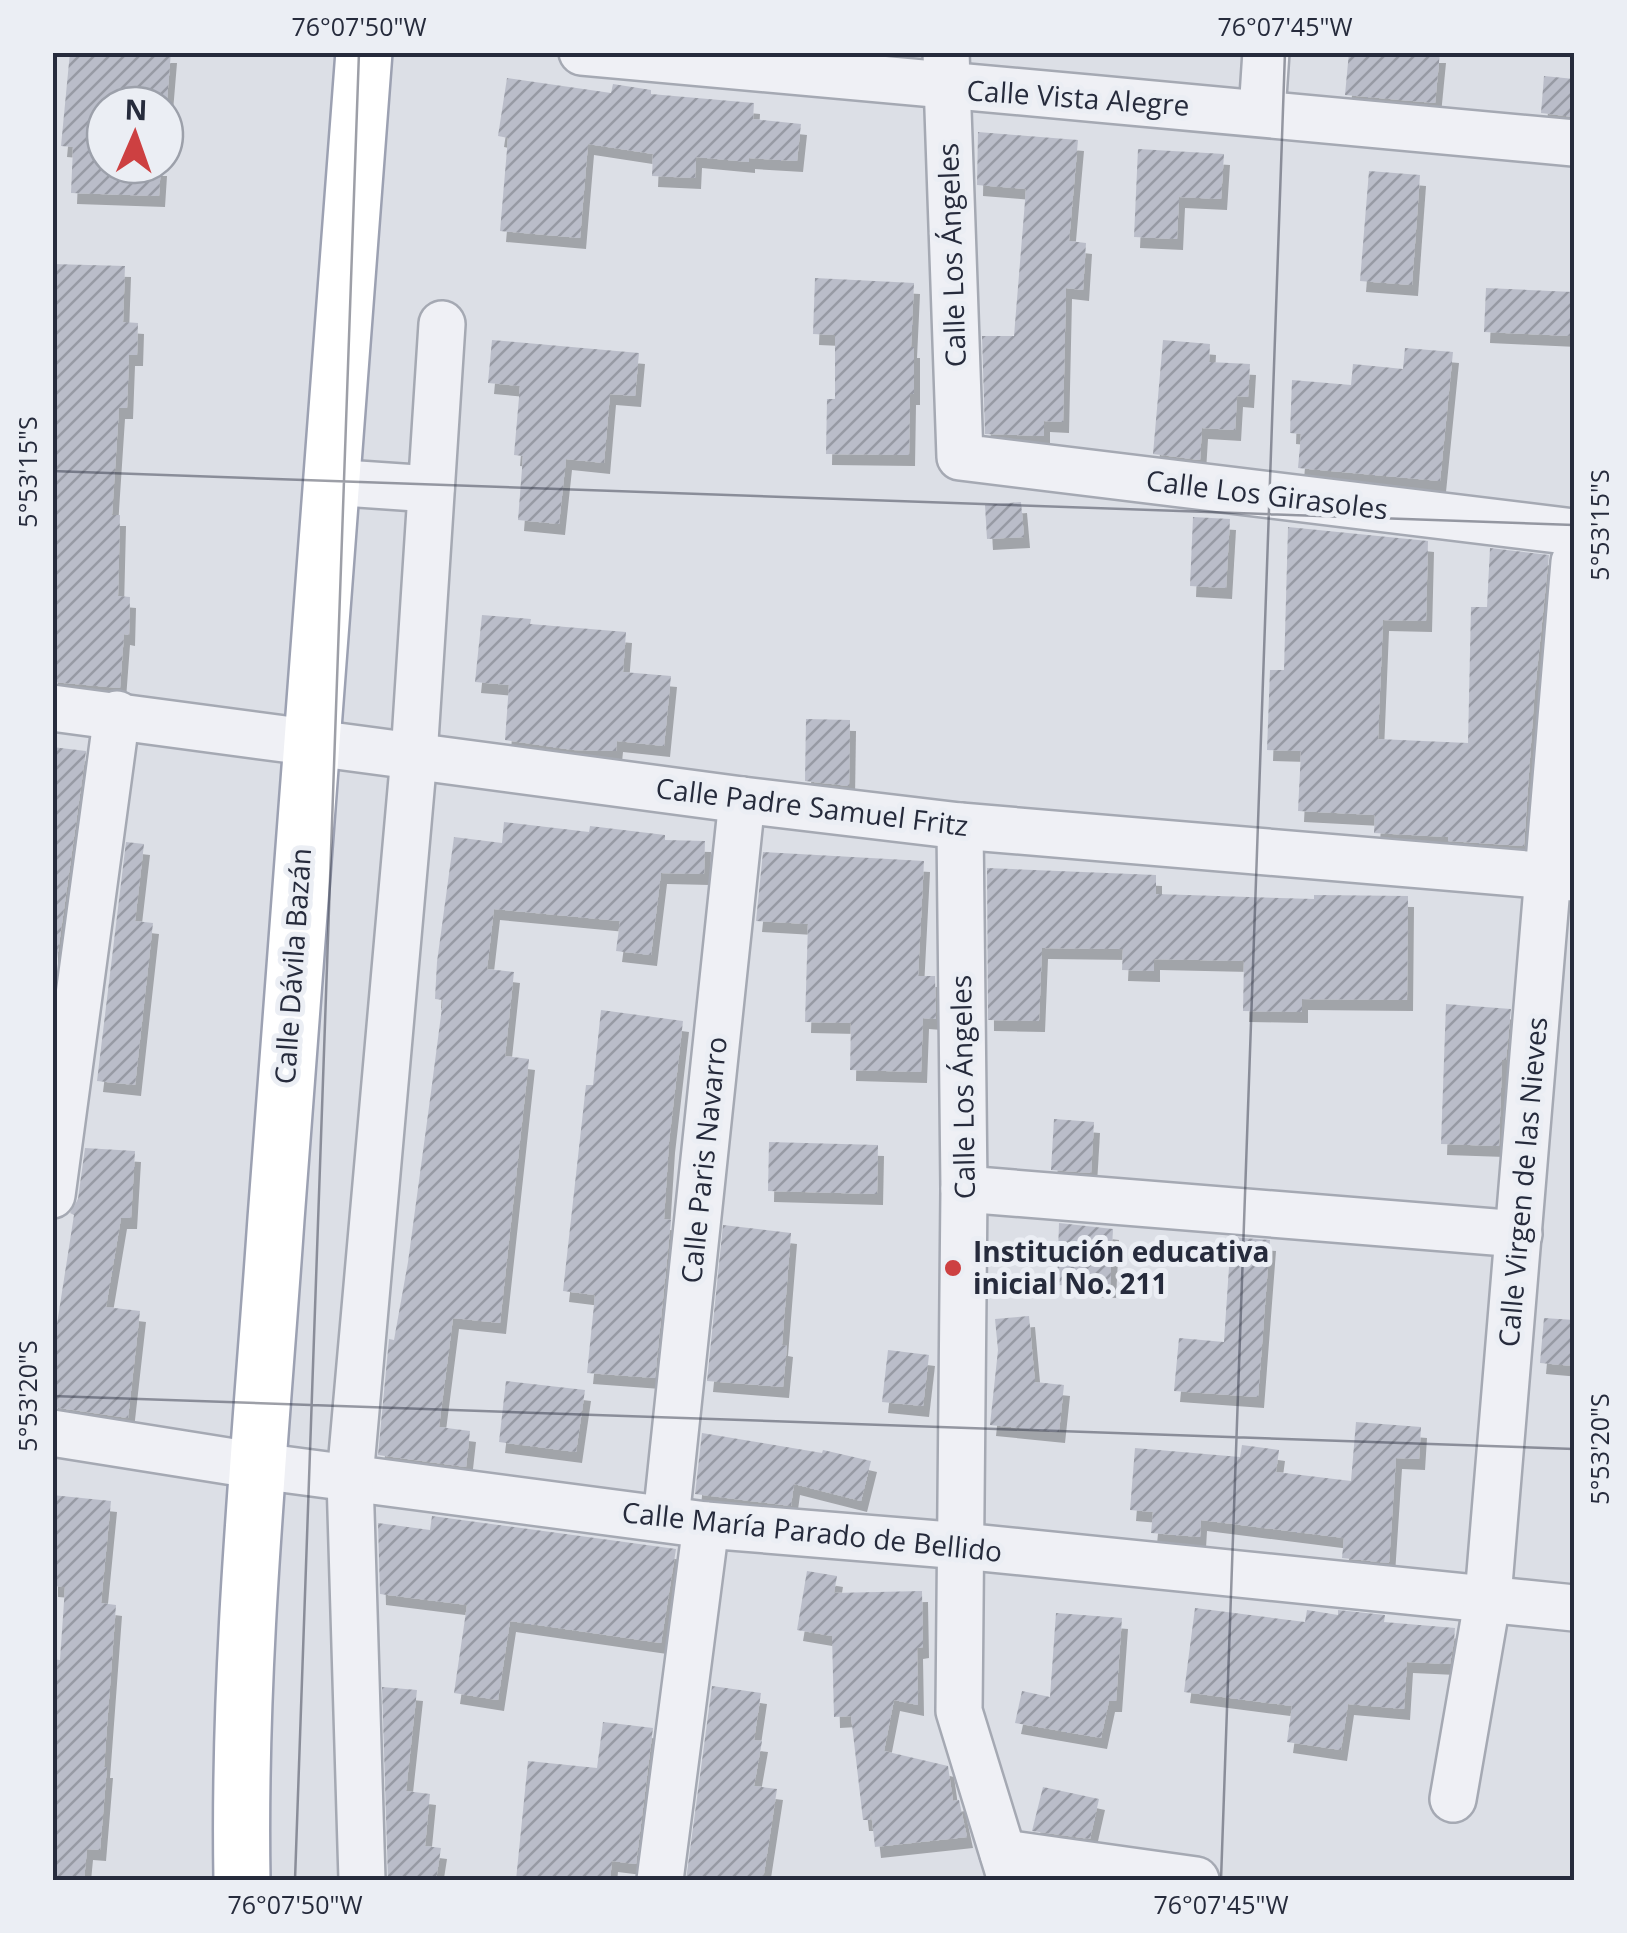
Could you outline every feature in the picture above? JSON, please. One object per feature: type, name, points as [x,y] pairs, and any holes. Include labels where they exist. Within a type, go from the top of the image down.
[{"type":"main road","name":"Calle Dávila Bazán","points":[[242,1880],[241,1820],[259,1466],[308,741],[364,52]]},
{"type":"street","name":"Calle Vista Alegre","points":[[582,52],[946,70],[1262,112],[1574,143]]},
{"type":"street","points":[[1262,112],[1266,52]]},
{"type":"street","name":"Calle Los Ángeles","points":[[946,70],[960,457]]},
{"type":"street","points":[[362,1880],[350,1478],[414,756],[442,324]]},
{"type":"street","name":"Calle Los Girasoles","points":[[960,457],[1574,532]]},
{"type":"street","points":[[329,482],[431,489]]},
{"type":"street","name":"Calle Virgen de las Nieves","points":[[1453,1799],[1488,1597],[1519,1234],[1562,876],[1574,562]]},
{"type":"street","name":"Calle Padre Samuel Fritz","points":[[52,708],[960,826],[1562,876]]},
{"type":"street","points":[[52,1195],[117,714]]},
{"type":"street","name":"Calle Paris Navarro","points":[[660,1880],[742,800]]},
{"type":"street","name":"Calle Los Ángeles","points":[[960,826],[964,1189],[959,1710],[1007,1867]]},
{"type":"street","points":[[964,1189],[1519,1234]]},
{"type":"street","name":"Calle María Parado de Bellido","points":[[52,1433],[259,1466],[686,1522],[1574,1608]]},
{"type":"street","points":[[1007,1867],[1196,1880]]},
{"type":"building","points":[[70,52],[171,52],[168,85],[85,85],[85,185],[160,185],[159,196],[71,193],[73,147],[61,146]]},
{"type":"building","points":[[1349,52],[1440,52],[1435,103],[1345,95]]},
{"type":"building","points":[[1544,76],[1574,79],[1574,117],[1541,113]]},
{"type":"building","points":[[507,78],[611,93],[613,84],[651,90],[651,94],[754,103],[753,119],[801,124],[797,161],[696,157],[695,178],[652,176],[653,154],[588,144],[580,238],[500,231],[508,138],[498,136]]},
{"type":"building","points":[[978,132],[1078,140],[1069,241],[1086,243],[1083,290],[1066,288],[1063,422],[1044,421],[1044,436],[985,434],[982,336],[1014,336],[1026,189],[977,185]]},
{"type":"building","points":[[1138,149],[1224,154],[1221,199],[1179,197],[1177,239],[1134,237]]},
{"type":"building","points":[[1369,171],[1420,175],[1412,285],[1360,281]]},
{"type":"building","points":[[52,264],[125,266],[123,322],[138,323],[137,355],[129,355],[127,408],[119,408],[112,515],[120,515],[118,596],[130,597],[129,635],[124,634],[120,688],[52,682]]},
{"type":"building","points":[[815,278],[914,283],[914,394],[910,394],[909,455],[826,454],[827,399],[835,399],[835,335],[813,334]]},
{"type":"building","points":[[1486,288],[1573,292],[1571,336],[1484,332]]},
{"type":"building","points":[[492,340],[639,353],[635,396],[610,394],[604,463],[566,459],[559,524],[518,520],[523,456],[514,455],[520,386],[488,383]]},
{"type":"building","points":[[1163,340],[1210,344],[1209,362],[1250,364],[1248,397],[1237,396],[1235,430],[1202,428],[1200,460],[1153,454]]},
{"type":"building","points":[[1405,348],[1453,352],[1440,481],[1298,468],[1301,434],[1290,433],[1292,380],[1351,385],[1353,364],[1403,369]]},
{"type":"building","points":[[1021,502],[1024,537],[987,539],[985,505]]},
{"type":"building","points":[[1193,517],[1230,519],[1226,588],[1190,586]]},
{"type":"building","points":[[1288,527],[1428,541],[1426,621],[1383,620],[1378,739],[1468,743],[1471,607],[1487,607],[1490,548],[1549,555],[1524,846],[1374,833],[1375,815],[1298,811],[1301,751],[1267,750],[1270,670],[1284,670]]},
{"type":"building","points":[[482,615],[531,619],[530,624],[626,632],[623,672],[671,676],[664,746],[617,741],[616,751],[573,750],[505,740],[509,685],[475,682]]},
{"type":"building","points":[[806,719],[850,720],[849,786],[805,781]]},
{"type":"building","points":[[52,747],[86,751],[52,995]]},
{"type":"building","points":[[504,822],[589,832],[590,826],[665,835],[665,840],[705,841],[704,874],[661,873],[651,955],[616,951],[620,921],[494,909],[487,969],[514,972],[505,1056],[529,1059],[500,1323],[453,1318],[439,1427],[470,1431],[466,1467],[378,1455],[389,1339],[394,1340],[408,1262],[443,1000],[435,999],[437,962],[454,837],[502,843]]},
{"type":"building","points":[[126,842],[144,844],[135,921],[153,923],[135,1085],[97,1081]]},
{"type":"building","points":[[763,852],[924,861],[918,976],[935,976],[936,1019],[923,1018],[921,1072],[850,1070],[851,1023],[805,1022],[808,924],[756,921]]},
{"type":"building","points":[[987,868],[1156,875],[1156,894],[1314,899],[1314,895],[1408,896],[1407,1000],[1302,999],[1302,1012],[1243,1011],[1244,961],[1154,959],[1154,971],[1122,970],[1123,949],[1042,948],[1039,1021],[988,1020]]},
{"type":"building","points":[[1446,1004],[1511,1009],[1506,1060],[1502,1060],[1499,1146],[1441,1144]]},
{"type":"building","points":[[601,1010],[683,1021],[669,1142],[664,1219],[671,1220],[655,1378],[587,1373],[595,1295],[563,1291],[586,1085],[593,1085]]},
{"type":"building","points":[[1054,1119],[1094,1122],[1091,1173],[1051,1170]]},
{"type":"building","points":[[769,1142],[878,1145],[877,1194],[768,1191]]},
{"type":"building","points":[[85,1148],[135,1151],[131,1218],[121,1218],[106,1307],[140,1311],[128,1418],[52,1407],[52,1323],[57,1324],[74,1215],[70,1213],[78,1199]]},
{"type":"building","points":[[1059,1223],[1113,1229],[1110,1287],[1057,1285]]},
{"type":"building","points":[[723,1225],[791,1233],[782,1345],[787,1346],[783,1387],[707,1381]]},
{"type":"building","points":[[1231,1237],[1270,1240],[1258,1397],[1174,1391],[1179,1338],[1224,1342]]},
{"type":"building","points":[[1029,1316],[1035,1382],[1064,1385],[1059,1432],[990,1425],[998,1350],[995,1319]]},
{"type":"building","points":[[1544,1318],[1574,1320],[1574,1366],[1540,1363]]},
{"type":"building","points":[[888,1350],[929,1355],[923,1406],[882,1402]]},
{"type":"building","points":[[506,1381],[585,1390],[576,1452],[499,1442]]},
{"type":"building","points":[[1356,1422],[1421,1427],[1419,1459],[1396,1458],[1389,1563],[1342,1558],[1344,1538],[1201,1520],[1200,1537],[1151,1533],[1153,1512],[1130,1510],[1135,1448],[1240,1457],[1242,1445],[1279,1450],[1276,1472],[1351,1481]]},
{"type":"building","points":[[702,1433],[822,1453],[823,1450],[871,1461],[861,1501],[794,1484],[791,1506],[695,1494]]},
{"type":"building","points":[[52,1495],[111,1501],[101,1603],[116,1605],[107,1767],[100,1850],[87,1849],[84,1880],[52,1880],[52,1659],[60,1660],[65,1587],[52,1586]]},
{"type":"building","points":[[432,1516],[676,1549],[661,1643],[510,1621],[498,1700],[454,1693],[467,1605],[380,1594],[378,1523],[430,1530]]},
{"type":"building","points":[[807,1571],[837,1576],[834,1593],[922,1591],[918,1705],[894,1700],[884,1751],[948,1766],[953,1801],[959,1800],[967,1837],[875,1847],[871,1812],[870,1820],[863,1820],[851,1716],[834,1717],[832,1636],[797,1630]]},
{"type":"building","points":[[1195,1608],[1305,1622],[1307,1610],[1338,1615],[1338,1610],[1385,1615],[1384,1622],[1455,1628],[1454,1641],[1450,1664],[1407,1662],[1404,1709],[1348,1704],[1341,1750],[1287,1742],[1292,1706],[1184,1692]]},
{"type":"building","points":[[1056,1613],[1122,1618],[1116,1701],[1109,1701],[1101,1738],[1015,1723],[1022,1691],[1050,1697]]},
{"type":"building","points":[[712,1686],[761,1693],[754,1740],[762,1741],[754,1786],[777,1789],[763,1880],[686,1880]]},
{"type":"building","points":[[382,1687],[417,1690],[406,1791],[430,1794],[425,1846],[441,1848],[436,1880],[388,1880]]},
{"type":"building","points":[[603,1722],[653,1728],[636,1864],[612,1861],[610,1880],[516,1880],[528,1761],[597,1768]]},
{"type":"building","points":[[1043,1787],[1099,1799],[1090,1839],[1032,1831]]},
{"type":"place","name":"Institución educativa inicial No. 211","points":[[953,1268]]}]
